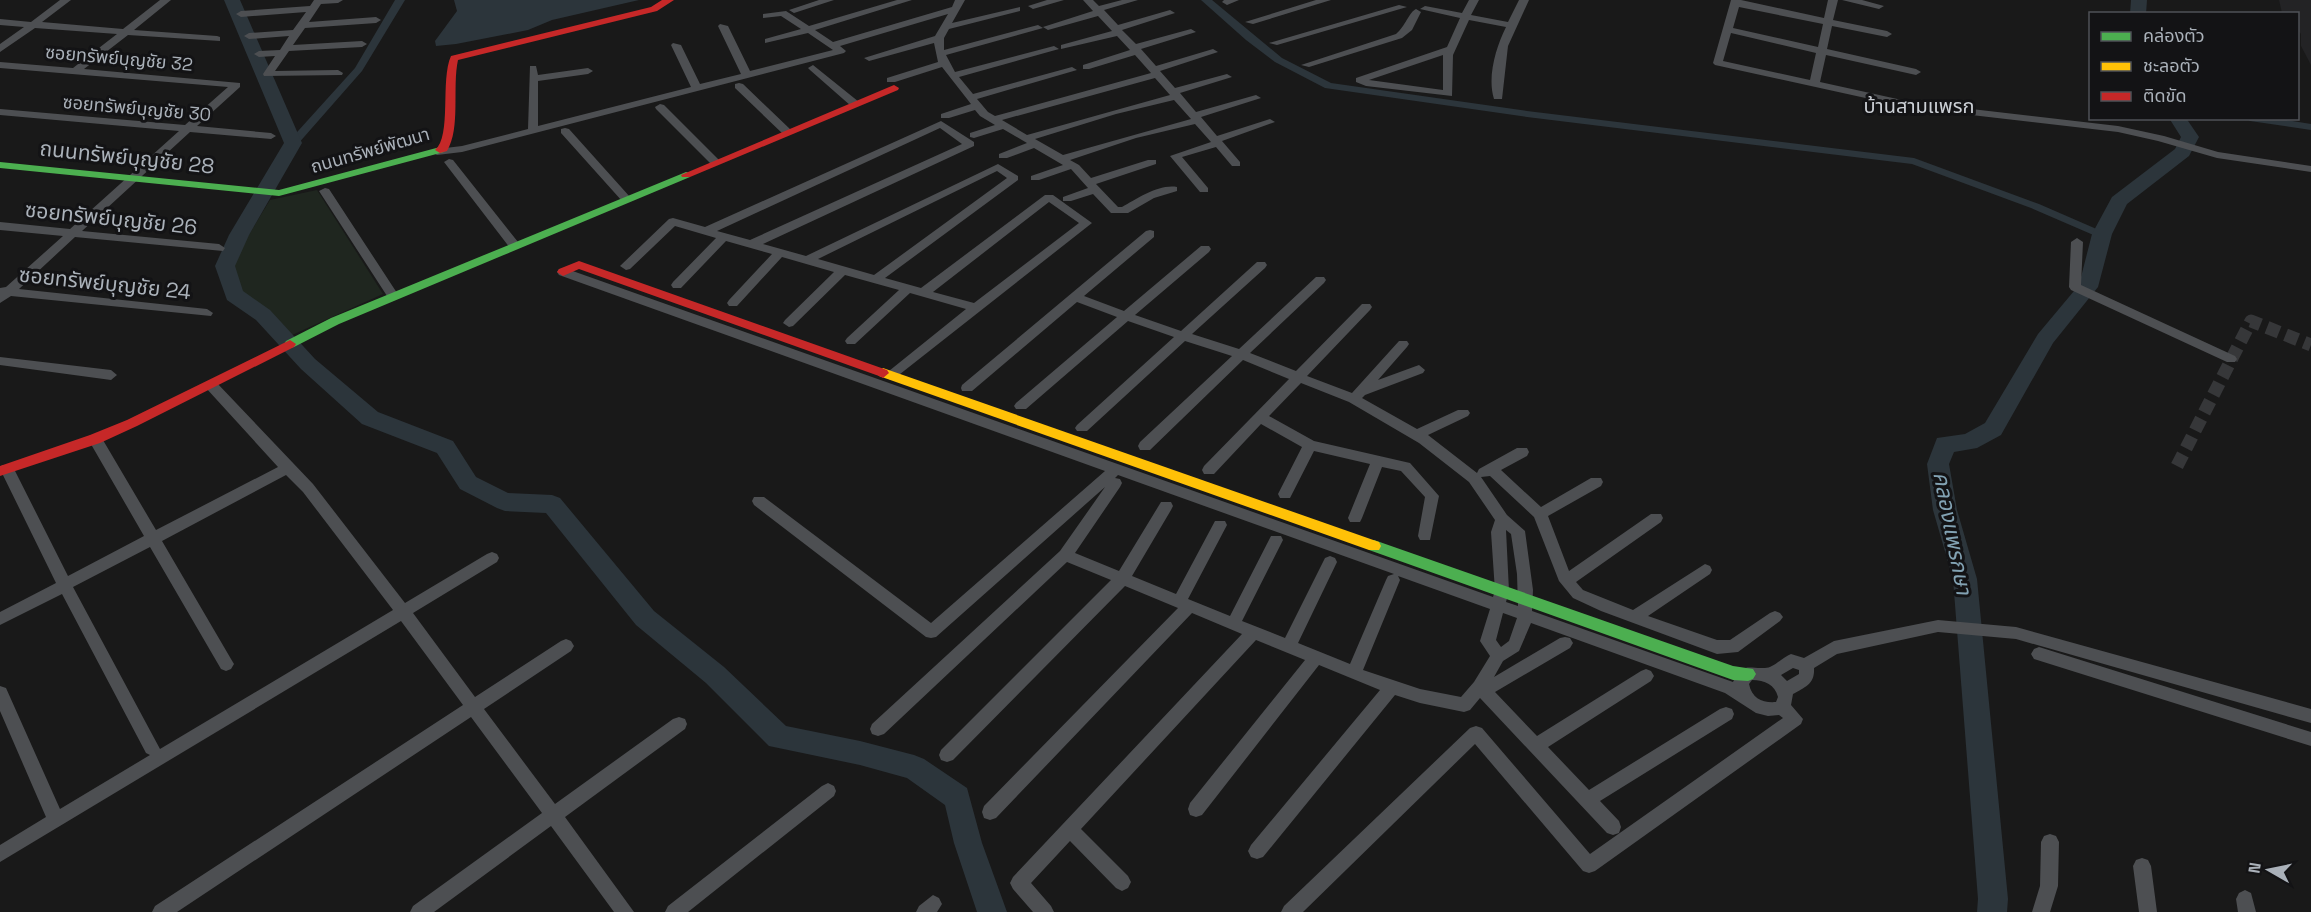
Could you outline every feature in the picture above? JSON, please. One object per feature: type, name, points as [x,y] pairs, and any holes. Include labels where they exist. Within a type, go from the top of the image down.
[{"type":"street","points":[[0,49],[66,0]]},
{"type":"street","points":[[77,70],[166,0]]},
{"type":"street","points":[[241,14],[338,0]]},
{"type":"street","points":[[794,10],[829,0]]},
{"type":"street","points":[[768,41],[907,0]]},
{"type":"street","points":[[1034,6],[1059,0]]},
{"type":"street","points":[[1088,0],[1136,50],[1236,164]]},
{"type":"street","points":[[152,748],[4,470],[95,439],[211,385],[306,334],[513,245],[855,104],[942,58],[1133,0]]},
{"type":"street","points":[[1250,22],[1326,0]]},
{"type":"street","points":[[1451,49],[1360,80],[1366,83],[1448,94],[1448,66],[1451,49],[1464,16],[1474,0]]},
{"type":"street","points":[[1498,97],[1498,63],[1511,25],[1524,0]]},
{"type":"street","points":[[1814,85],[1833,0]]},
{"type":"street","points":[[1847,0],[1879,6]]},
{"type":"street","name":"ถนนทรัพย์พัฒนา","points":[[279,193],[443,149],[448,140],[450,75],[454,58],[654,9],[671,1]]},
{"type":"street","points":[[960,2],[939,38],[942,58],[973,102],[992,120],[1067,162],[1115,211],[1120,213],[1150,196],[1173,189]]},
{"type":"street","points":[[836,44],[960,2]]},
{"type":"street","points":[[1274,43],[1404,2],[1406,10],[1421,4],[1464,16],[1511,25]]},
{"type":"street","points":[[1887,34],[1736,2],[1718,63],[1946,111],[2118,129],[2160,138],[2199,150],[2311,169]]},
{"type":"street","points":[[316,4],[268,74],[338,73]]},
{"type":"street","points":[[1306,65],[1400,36],[1409,28],[1421,4]]},
{"type":"street","points":[[946,27],[1017,9]]},
{"type":"street","points":[[437,152],[449,152],[841,51],[811,29],[783,13],[766,16]]},
{"type":"street","points":[[953,76],[1059,48],[1170,13]]},
{"type":"street","points":[[249,36],[376,20]]},
{"type":"street","points":[[0,22],[217,39]]},
{"type":"street","points":[[723,26],[747,75]]},
{"type":"street","points":[[1729,30],[1916,72]]},
{"type":"street","points":[[1086,67],[1191,32]]},
{"type":"street","points":[[869,58],[939,38]]},
{"type":"street","points":[[259,54],[362,44]]},
{"type":"street","points":[[676,45],[696,87]]},
{"type":"street","points":[[992,120],[1095,91],[1213,52]]},
{"type":"street","points":[[1408,63],[1448,66]]},
{"type":"street","name":"ซอยทรัพย์บุญชัย 32","points":[[0,64],[236,85],[188,129]]},
{"type":"street","points":[[533,68],[533,129]]},
{"type":"street","points":[[813,68],[855,104]]},
{"type":"street","points":[[945,116],[973,102],[1072,70]]},
{"type":"street","points":[[533,79],[588,71]]},
{"type":"street","points":[[1003,156],[1030,141],[1227,77]]},
{"type":"street","points":[[739,86],[787,132]]},
{"type":"street","points":[[1035,178],[1067,162],[1135,137],[1256,98]]},
{"type":"street","points":[[660,107],[715,162]]},
{"type":"street","name":"ซอยทรัพย์บุญชัย 30","points":[[0,112],[271,136]]},
{"type":"street","points":[[1066,199],[1092,185],[1270,122]]},
{"type":"street","points":[[707,231],[941,124],[970,144],[752,244]]},
{"type":"street","points":[[974,135],[1002,126]]},
{"type":"street","points":[[3,294],[73,234],[188,129]]},
{"type":"street","points":[[565,131],[626,199]]},
{"type":"street","points":[[1175,156],[1204,190]]},
{"type":"street","points":[[449,162],[513,245]]},
{"type":"street","name":"ถนนทรัพย์บุญชัย 28","points":[[0,165],[279,193]]},
{"type":"street","points":[[807,260],[998,167],[1014,178],[876,279]]},
{"type":"street","points":[[325,191],[393,296]]},
{"type":"street","points":[[890,375],[1086,223],[1049,197],[923,293]]},
{"type":"street","points":[[626,266],[673,222],[976,308]]},
{"type":"street","name":"ซอยทรัพย์บุญชัย 26","points":[[0,225],[219,248]]},
{"type":"street","points":[[967,388],[1150,234]]},
{"type":"street","points":[[677,285],[724,236]]},
{"type":"street","points":[[2076,242],[2074,285],[2078,289],[2231,359]]},
{"type":"street","points":[[1021,406],[1205,249]]},
{"type":"street","points":[[732,303],[780,252]]},
{"type":"street","points":[[1245,507],[1115,477],[563,272],[579,265],[890,375],[1245,507],[1499,598],[1733,673],[1769,675],[1776,680],[1783,699],[1795,719],[1589,865],[1476,733],[1290,912]]},
{"type":"street","points":[[1082,428],[1261,265]]},
{"type":"street","points":[[789,322],[843,270]]},
{"type":"street","points":[[1145,446],[1320,280]]},
{"type":"street","points":[[851,341],[908,289]]},
{"type":"street","name":"ซอยทรัพย์บุญชัย 24","points":[[3,294],[207,313]]},
{"type":"street","points":[[1075,297],[1182,336],[1242,354],[1298,377],[1358,395],[1417,435],[1474,478],[1502,519],[1518,531],[1526,607],[1514,647],[1498,656],[1482,689]]},
{"type":"street","points":[[1209,470],[1366,307]]},
{"type":"street","points":[[1358,395],[1403,344]]},
{"type":"street","points":[[0,361],[111,375]]},
{"type":"street","points":[[1358,395],[1419,370]]},
{"type":"street","points":[[211,385],[308,488],[476,707],[625,912]]},
{"type":"street","points":[[1417,435],[1463,413]]},
{"type":"street","points":[[1260,417],[1310,445],[1405,467],[1432,496],[1425,536]]},
{"type":"street","points":[[95,439],[226,664]]},
{"type":"street","points":[[1285,494],[1310,445]]},
{"type":"street","points":[[1474,478],[1522,452]]},
{"type":"street","points":[[1355,518],[1378,461]]},
{"type":"street","points":[[0,619],[287,468]]},
{"type":"street","points":[[1491,469],[1540,514],[1566,581],[1578,594],[1717,647],[1732,647],[1776,617]]},
{"type":"street","points":[[759,501],[931,632],[1115,477]]},
{"type":"street","points":[[878,729],[1065,555],[1115,477]]},
{"type":"street","points":[[1540,514],[1596,482]]},
{"type":"street","points":[[947,755],[1122,579],[1166,506]]},
{"type":"street","points":[[1566,581],[1656,518]]},
{"type":"street","points":[[1498,656],[1488,641],[1499,598],[1498,532],[1502,519]]},
{"type":"street","points":[[990,812],[1184,604],[1220,525]]},
{"type":"street","points":[[1233,624],[1276,540]]},
{"type":"street","points":[[1065,555],[1354,673],[1420,696],[1464,705],[1482,689],[1565,643]]},
{"type":"street","points":[[0,854],[492,558]]},
{"type":"street","points":[[1289,646],[1330,562]]},
{"type":"street","points":[[1635,617],[1705,570]]},
{"type":"street","points":[[1354,673],[1393,580]]},
{"type":"street","points":[[1526,607],[1731,688],[1762,709],[1770,710],[1807,677],[1806,665]]},
{"type":"street","points":[[1769,675],[1791,661],[1806,665],[1834,648],[1938,626],[2016,633],[2311,716]]},
{"type":"street","points":[[1045,912],[1019,883],[1254,632]]},
{"type":"street","points":[[161,912],[566,646]]},
{"type":"street","points":[[2039,654],[2311,739]]},
{"type":"street","points":[[1196,809],[1316,657]]},
{"type":"street","points":[[1744,696],[1742,683],[1748,674]]},
{"type":"street","points":[[1536,746],[1646,676]]},
{"type":"street","points":[[1257,851],[1392,687]]},
{"type":"street","points":[[1482,689],[1613,827]]},
{"type":"street","points":[[0,693],[52,811]]},
{"type":"street","points":[[1587,800],[1726,714]]},
{"type":"street","points":[[419,912],[679,724]]},
{"type":"street","points":[[674,912],[828,791]]},
{"type":"street","points":[[1070,829],[1122,882]]},
{"type":"street","points":[[2041,912],[2049,886],[2050,842]]},
{"type":"street","points":[[2142,866],[2148,912]]},
{"type":"shaded area","points":[[454,0],[639,0],[552,20],[528,30],[436,46],[435,41],[457,11]]},
{"type":"shaded area","points":[[2279,0],[2311,0],[2311,65],[2301,46],[2299,12],[2282,12]]},
{"type":"shaded area","points":[[317,190],[383,294],[292,335],[242,292],[232,271],[242,246],[270,200]]},
{"type":"waterway","points":[[232,0],[293,143],[239,235],[225,266],[234,295],[263,315],[308,364],[370,418],[445,447],[468,483],[505,502],[552,504],[645,618],[715,675],[779,737],[860,753],[914,768],[957,797],[968,843],[992,912]]},
{"type":"waterway","points":[[293,143],[359,69],[400,0]]},
{"type":"waterway","points":[[1206,0],[1249,38],[1279,60],[1329,86],[1527,114],[1914,161],[2035,206],[2102,234]]},
{"type":"waterway","name":"คลองแพรกษา","points":[[2138,12],[2139,0]]},
{"type":"waterway","name":"คลองแพรกษา","points":[[1992,912],[1993,899],[1965,579],[1945,510],[1938,464],[1945,444],[1969,442],[1993,429],[2045,339],[2088,287],[2102,234],[2119,201],[2183,152],[2190,137],[2178,120]]},
{"type":"waterway","points":[[2264,120],[2311,127]]},
{"type":"tunnel","points":[[2177,466],[2251,321],[2311,345]]},
{"type":"traffic: fast","points":[[0,165],[279,193],[440,150]]},
{"type":"traffic: fast","points":[[290,344],[335,321],[686,175]]},
{"type":"traffic: fast","points":[[1374,546],[1733,673],[1748,674]]},
{"type":"traffic: slow","points":[[883,373],[1374,546]]},
{"type":"traffic: jam","points":[[440,150],[448,140],[450,75],[454,58],[654,9],[669,0]]},
{"type":"traffic: jam","points":[[686,175],[894,88]]},
{"type":"traffic: jam","points":[[563,272],[579,265],[883,373]]},
{"type":"traffic: jam","points":[[0,471],[95,439],[132,423],[290,344]]},
{"type":"district","name":"บ้านสามแพรก","points":[[1919,106]]}]
